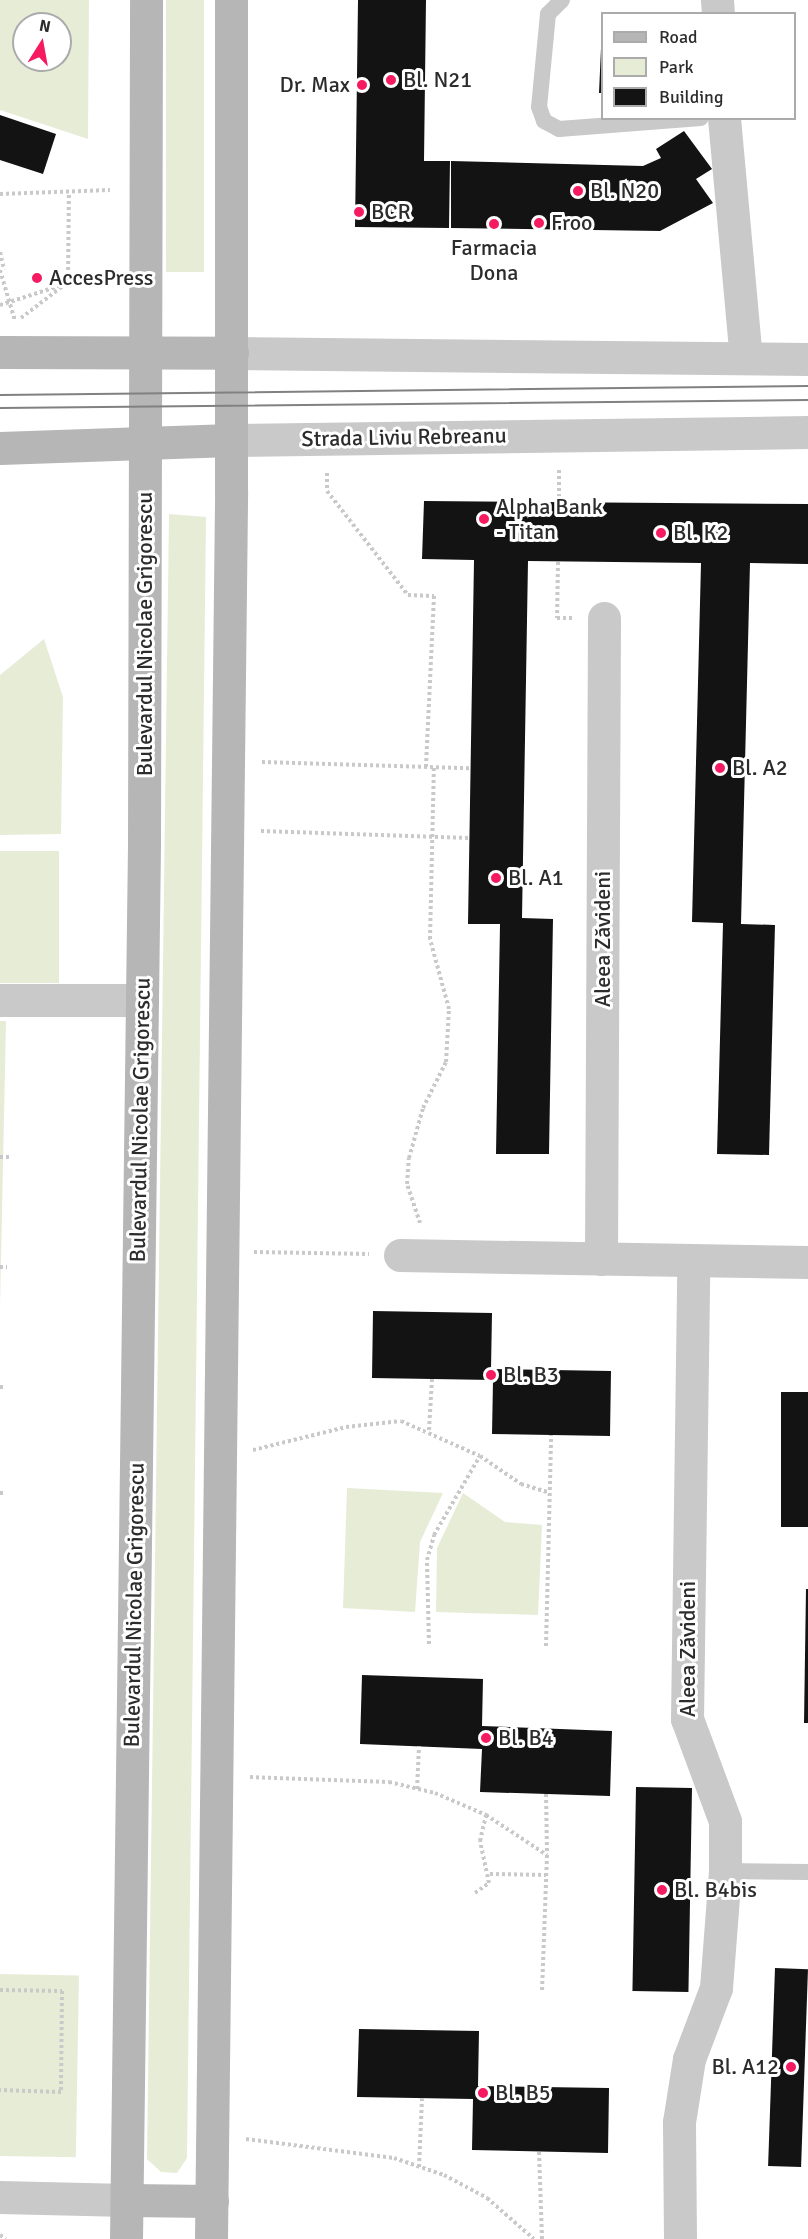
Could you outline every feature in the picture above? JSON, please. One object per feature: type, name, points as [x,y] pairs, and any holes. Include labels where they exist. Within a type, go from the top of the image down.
[{"type":"main road","name":"Bulevardul Nicolae Grigorescu","points":[[126,2239],[146,443],[144,353],[146,0]]},
{"type":"main road","points":[[211,2239],[232,353],[231,0]]},
{"type":"main road","points":[[10,342],[144,353],[232,353]]},
{"type":"main road","name":"Strada Liviu Rebreanu","points":[[0,448],[231,440]]},
{"type":"main road","points":[[127,2200],[212,2201]]},
{"type":"street","points":[[724,120],[746,358]]},
{"type":"street","points":[[232,353],[808,359]]},
{"type":"street","name":"Strada Liviu Rebreanu","points":[[231,440],[808,432]]},
{"type":"street","name":"Aleea Zăvideni","points":[[601,1259],[604,618]]},
{"type":"street","points":[[0,1000],[141,1000]]},
{"type":"street","points":[[400,1255],[808,1262]]},
{"type":"street","name":"Aleea Zăvideni","points":[[680,2239],[679,2122],[689,2059],[716,1988],[725,1871],[725,1821],[687,1719],[693,1261]]},
{"type":"street","points":[[0,2197],[127,2200]]},
{"type":"lane","points":[[562,0],[548,14],[539,107],[544,121],[559,129],[674,120]]},
{"type":"lane","points":[[725,1871],[808,1872]]},
{"type":"path","points":[[0,194],[110,190]]},
{"type":"path","points":[[10,342],[68,282],[69,192]]},
{"type":"path","points":[[0,252],[2,270],[12,303],[10,342]]},
{"type":"path","points":[[0,305],[12,303],[68,282]]},
{"type":"path","points":[[327,491],[408,595],[434,596],[426,767]]},
{"type":"path","points":[[558,562],[557,618],[604,618]]},
{"type":"path","points":[[228,761],[470,768]]},
{"type":"path","points":[[434,768],[430,939],[449,1009],[446,1062],[423,1108],[407,1184],[415,1215],[443,1256]]},
{"type":"path","points":[[227,830],[469,838]]},
{"type":"path","points":[[0,1157],[10,1157]]},
{"type":"path","points":[[222,1252],[400,1255]]},
{"type":"path","points":[[0,1267],[7,1267]]},
{"type":"path","points":[[429,1430],[432,1380]]},
{"type":"path","points":[[220,1458],[346,1427],[401,1421],[429,1430],[480,1456],[520,1484],[550,1493]]},
{"type":"path","points":[[546,1646],[551,1435]]},
{"type":"path","points":[[429,1644],[427,1560],[434,1535],[480,1456]]},
{"type":"path","points":[[417,1789],[419,1746]]},
{"type":"path","points":[[216,1777],[336,1778],[417,1789],[486,1815],[547,1855]]},
{"type":"path","points":[[542,1990],[547,1855],[546,1794]]},
{"type":"path","points":[[475,1893],[489,1883],[490,1874],[480,1841],[486,1815]]},
{"type":"path","points":[[490,1874],[546,1875]]},
{"type":"path","points":[[0,1990],[62,1991],[61,2091],[0,2090]]},
{"type":"path","points":[[419,2167],[422,2098]]},
{"type":"path","points":[[212,2135],[330,2147],[419,2167],[487,2198],[534,2239]]},
{"type":"path","points":[[539,2152],[542,2239]]},
{"type":"path","points":[[0,2235],[6,2239]]},
{"type":"green space","points":[[0,0],[89,0],[88,139],[0,110]]},
{"type":"green space","points":[[166,0],[204,0],[204,272],[166,272]]},
{"type":"green space","points":[[169,514],[206,517],[187,2158],[177,2173],[161,2172],[147,2159]]},
{"type":"green space","points":[[44,639],[63,697],[61,834],[0,835],[0,675]]},
{"type":"green space","points":[[0,851],[59,851],[59,983],[0,983]]},
{"type":"green space","points":[[0,1021],[6,1021],[0,1308]]},
{"type":"green space","points":[[347,1488],[443,1493],[420,1542],[415,1612],[343,1608]]},
{"type":"green space","points":[[463,1493],[505,1522],[542,1525],[538,1615],[436,1612],[437,1548]]},
{"type":"green space","points":[[0,1974],[79,1975],[76,2157],[0,2156]]},
{"type":"building","name":"Bl. N21","points":[[358,0],[426,0],[424,161],[450,161],[449,228],[355,227]]},
{"type":"building","points":[[601,48],[601,93],[599,93]]},
{"type":"building","points":[[0,115],[56,134],[43,174],[0,160]]},
{"type":"building","name":"Bl. N20","points":[[684,131],[712,169],[696,179],[713,203],[660,231],[451,228],[451,161],[643,166],[661,158],[656,149]]},
{"type":"building","points":[[424,501],[808,504],[808,564],[750,563],[741,924],[775,925],[769,1155],[717,1154],[723,923],[692,922],[701,563],[528,561],[522,918],[553,919],[549,1154],[496,1154],[500,924],[468,924],[474,560],[422,559]]},
{"type":"building","name":"Bl. B3","points":[[373,1311],[492,1313],[491,1369],[611,1371],[610,1436],[492,1434],[493,1380],[372,1378]]},
{"type":"building","points":[[781,1392],[808,1392],[808,1527],[781,1527]]},
{"type":"building","points":[[806,1589],[808,1589],[808,1723],[804,1723]]},
{"type":"building","name":"Bl. B4","points":[[362,1675],[483,1679],[482,1726],[612,1731],[610,1796],[480,1792],[482,1749],[360,1744]]},
{"type":"building","name":"Bl. B4bis","points":[[636,1787],[692,1788],[688,1992],[632,1991]]},
{"type":"building","name":"Bl. A12","points":[[775,1968],[808,1969],[801,2167],[768,2166]]},
{"type":"building","name":"Bl. B5","points":[[359,2029],[479,2031],[478,2086],[609,2088],[608,2153],[472,2150],[473,2099],[357,2097]]},
{"type":"tram line","points":[[0,395],[808,386]]},
{"type":"tram line","points":[[0,408],[808,400]]},
{"type":"place","name":"Bl. N21","points":[[391,80]]},
{"type":"place","name":"Dr. Max","points":[[362,85]]},
{"type":"place","name":"Bl. N20","points":[[578,191]]},
{"type":"place","name":"BCR","points":[[359,212]]},
{"type":"place","name":"Froo","points":[[539,223]]},
{"type":"place","name":"Farmacia Dona","points":[[494,224]]},
{"type":"place","name":"AccesPress","points":[[37,278]]},
{"type":"place","name":"Alpha Bank - Titan","points":[[484,519]]},
{"type":"place","name":"Bl. K2","points":[[661,533]]},
{"type":"place","name":"Bl. A2","points":[[720,768]]},
{"type":"place","name":"Bl. A1","points":[[496,878]]},
{"type":"place","name":"Bl. B3","points":[[491,1375]]},
{"type":"place","name":"Bl. B4","points":[[486,1738]]},
{"type":"place","name":"Bl. B4bis","points":[[662,1890]]},
{"type":"place","name":"Bl. A12","points":[[791,2067]]},
{"type":"place","name":"Bl. B5","points":[[483,2093]]}]
